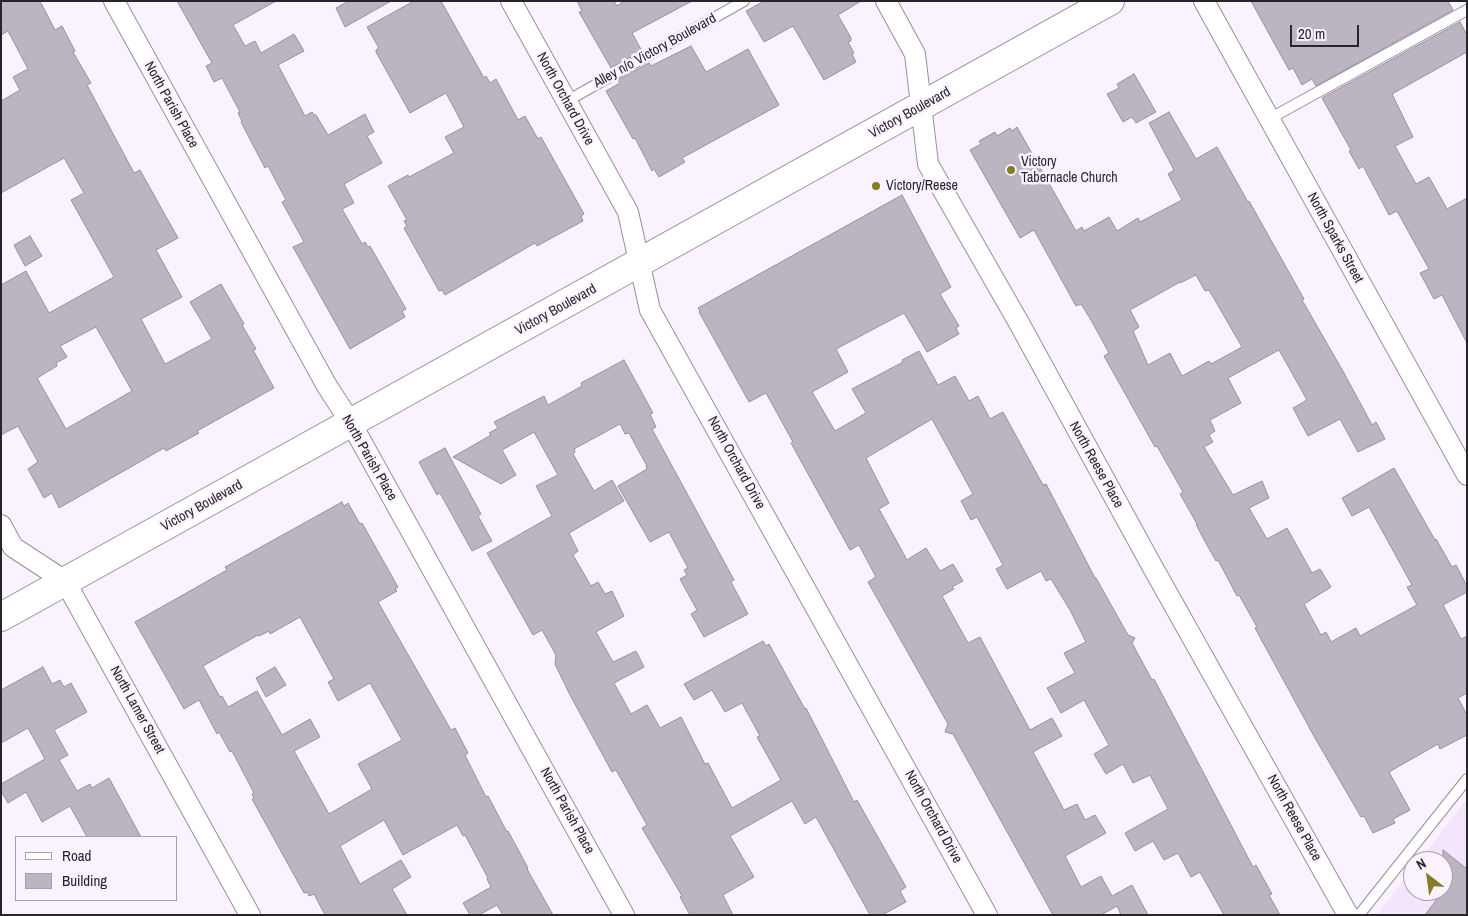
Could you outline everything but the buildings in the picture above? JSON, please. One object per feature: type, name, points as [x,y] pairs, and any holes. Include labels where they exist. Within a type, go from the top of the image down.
[{"type":"main road","name":"Victory Boulevard","points":[[1,617],[1110,1]]},
{"type":"street","name":"North Parish Place","points":[[114,1],[327,386],[351,423],[624,915]]},
{"type":"street","name":"North Orchard Drive","points":[[511,1],[628,212],[650,310],[987,915]]},
{"type":"street","name":"North Reese Place","points":[[886,1],[915,54],[928,164],[1019,323],[1152,566],[1348,915]]},
{"type":"street","name":"North Sparks Street","points":[[1204,1],[1467,475]]},
{"type":"street","name":"North Lamer Street","points":[[1,525],[13,547],[65,581],[250,915]]},
{"type":"lane","name":"Alley n/o Victory Boulevard","points":[[567,101],[744,1]]},
{"type":"lane","points":[[1269,119],[1467,10]]},
{"type":"lane","points":[[1359,915],[1467,779]]},
{"type":"shaded area","points":[[1467,799],[1467,915],[1377,915],[1403,881],[1403,901],[1453,901],[1453,851],[1427,851]]},
{"type":"place","name":"Victory Tabernacle Church","points":[[1011,170]]},
{"type":"place","name":"Victory/Reese","points":[[876,186]]}]
